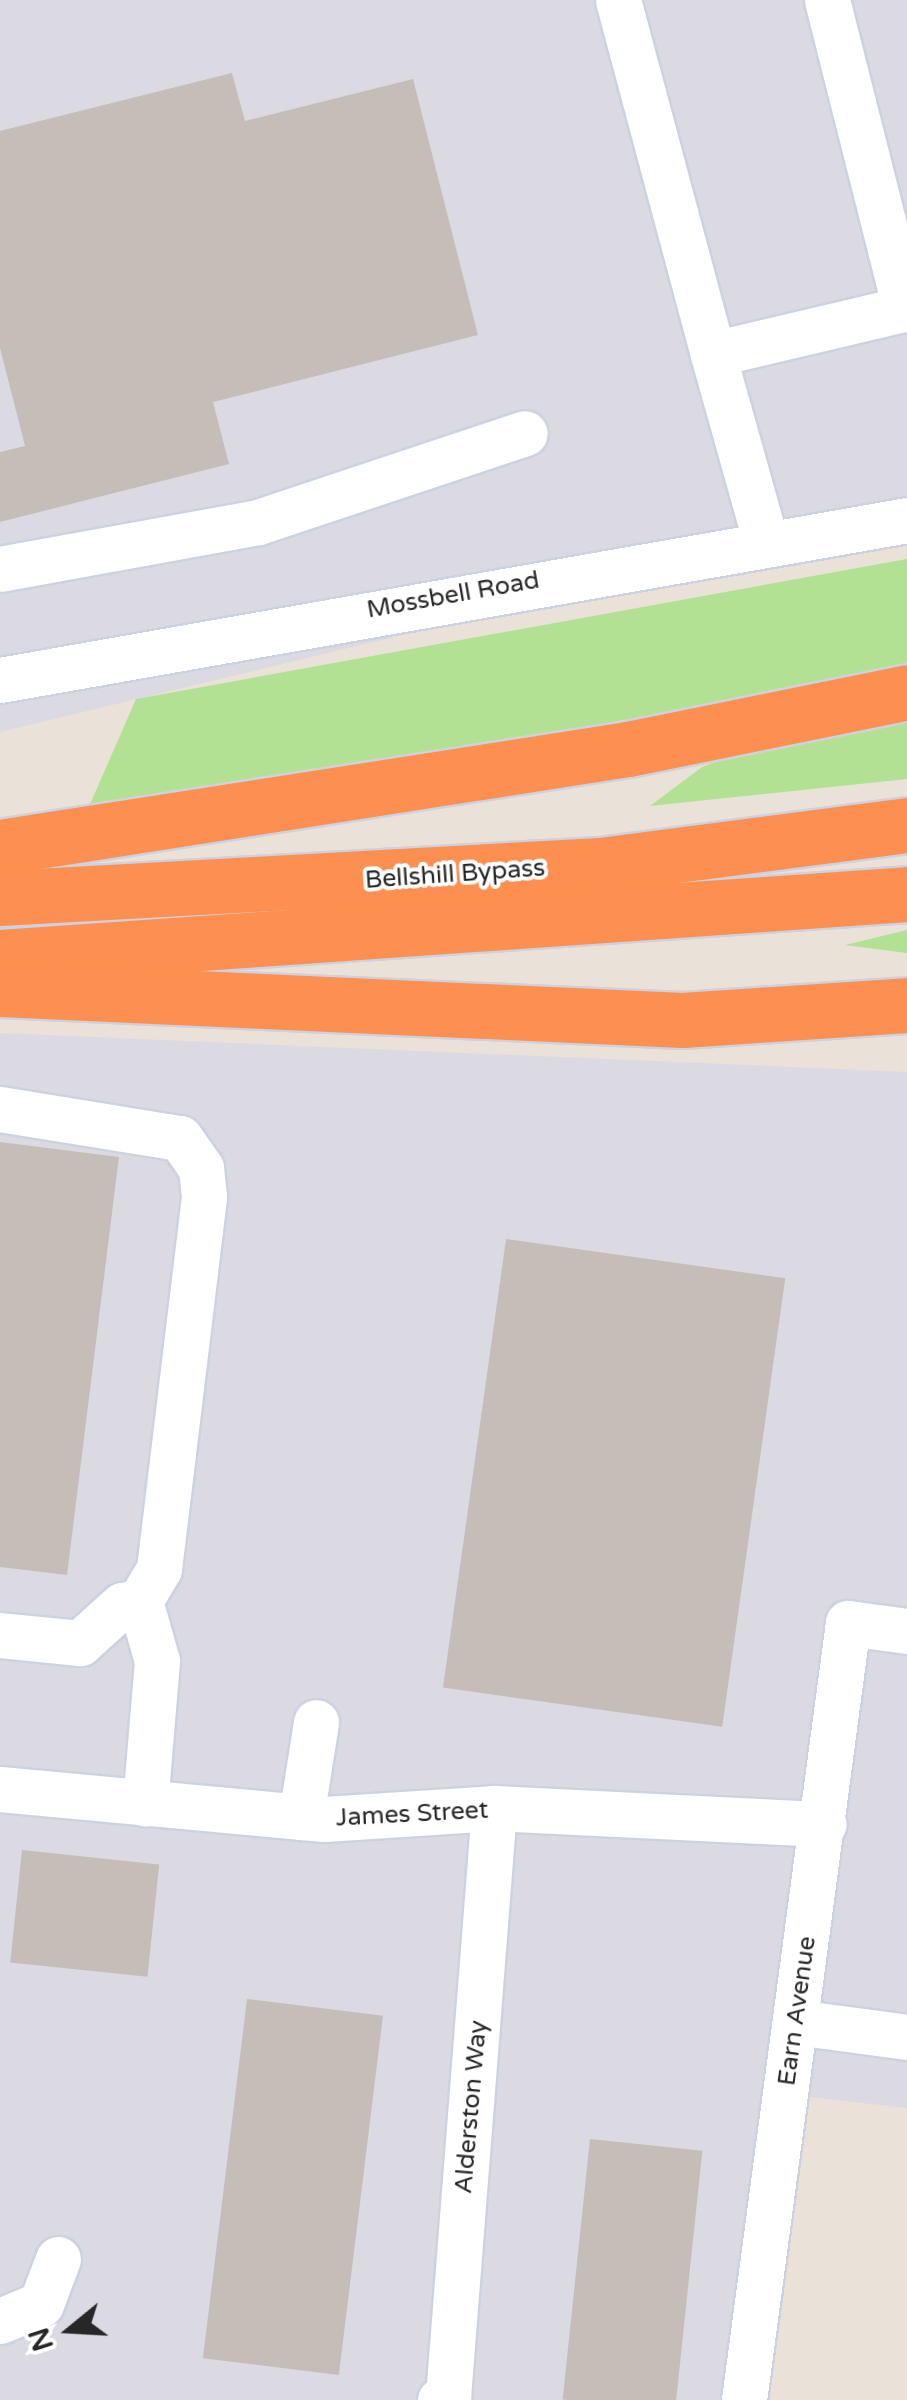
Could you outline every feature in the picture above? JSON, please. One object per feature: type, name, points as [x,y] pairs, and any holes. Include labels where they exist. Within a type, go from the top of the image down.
[{"type":"highway","points":[[0,847],[628,749],[907,692]]},
{"type":"highway","name":"Bellshill Bypass","points":[[0,898],[600,865],[907,826]]},
{"type":"highway","name":"Bellshill Bypass","points":[[0,957],[907,894]]},
{"type":"highway","points":[[0,989],[682,1020],[907,1005]]},
{"type":"street","points":[[618,0],[766,542]]},
{"type":"street","points":[[713,354],[906,308],[827,0]]},
{"type":"street","points":[[0,569],[258,522],[525,432]]},
{"type":"street","name":"Mossbell Road","points":[[0,680],[907,520]]},
{"type":"street","points":[[0,1109],[162,1132],[180,1138],[200,1168],[165,1528],[159,1569],[140,1602],[157,1661],[145,1803]]},
{"type":"street","points":[[0,1635],[80,1643],[122,1604],[140,1602]]},
{"type":"street","name":"Earn Avenue","points":[[744,2400],[848,1623],[907,1630]]},
{"type":"street","points":[[301,1817],[316,1722]]},
{"type":"street","name":"James Street","points":[[0,1789],[301,1817],[494,1808],[824,1824]]},
{"type":"street","name":"Alderston Way","points":[[440,2400],[448,2397],[494,1808]]},
{"type":"street","points":[[795,2022],[907,2037]]},
{"type":"street","points":[[0,2321],[41,2304],[58,2259]]},
{"type":"shaded area","points":[[0,0],[907,0],[907,537],[498,612],[0,732]]},
{"type":"shaded area","points":[[0,1033],[907,1072],[907,2108],[809,2097],[769,2400],[0,2400]]},
{"type":"green space","points":[[907,559],[907,665],[637,726],[87,811],[136,699]]},
{"type":"green space","points":[[907,714],[907,779],[650,806],[702,767],[796,733]]},
{"type":"green space","points":[[907,930],[907,953],[845,945]]},
{"type":"building","points":[[232,73],[245,121],[413,79],[478,335],[213,402],[229,464],[0,522],[0,452],[25,446],[0,348],[0,131]]},
{"type":"building","points":[[0,1142],[119,1157],[67,1575],[0,1567]]},
{"type":"building","points":[[506,1239],[785,1278],[722,1727],[443,1688]]},
{"type":"building","points":[[22,1850],[159,1864],[147,1977],[10,1962]]},
{"type":"building","points":[[247,1999],[383,2016],[339,2375],[203,2358]]},
{"type":"building","points":[[590,2139],[702,2151],[676,2400],[563,2400]]}]
